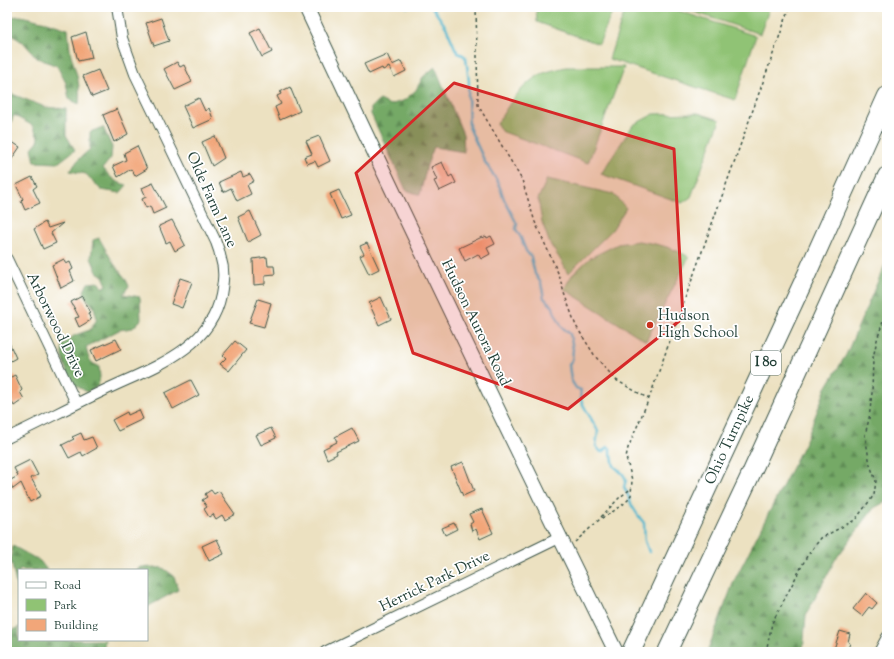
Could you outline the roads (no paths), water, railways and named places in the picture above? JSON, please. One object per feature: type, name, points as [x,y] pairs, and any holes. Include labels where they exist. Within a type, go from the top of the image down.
[{"type":"highway","name":"Ohio Turnpike","points":[[631,652],[806,276],[887,96]]},
{"type":"highway","name":"I 80","points":[[667,652],[750,476],[887,176]]},
{"type":"street","name":"Olde Farm Lane","points":[[7,438],[76,403],[173,358],[189,347],[207,328],[214,317],[219,304],[223,284],[222,260],[216,242],[135,74],[122,38],[117,7]]},
{"type":"street","name":"Hudson Aurora Road","points":[[306,7],[385,176],[559,538],[616,652]]},
{"type":"street","name":"Arborwood Drive","points":[[7,259],[76,403]]},
{"type":"street","name":"Herrick Park Drive","points":[[325,652],[559,538]]},
{"type":"street","points":[[878,652],[887,637]]},
{"type":"waterway","points":[[432,7],[446,27],[458,53],[466,58],[469,82],[469,127],[485,162],[498,182],[504,199],[517,224],[516,229],[526,251],[531,257],[535,274],[541,283],[544,298],[553,307],[562,327],[570,334],[573,349],[572,360],[569,365],[571,380],[576,388],[581,390],[581,401],[598,431],[596,446],[601,452],[608,447],[610,448],[614,466],[623,474],[626,480],[624,487],[631,504],[644,523],[645,541],[649,552]]},
{"type":"place","name":"Hudson High School","points":[[650,325]]}]
